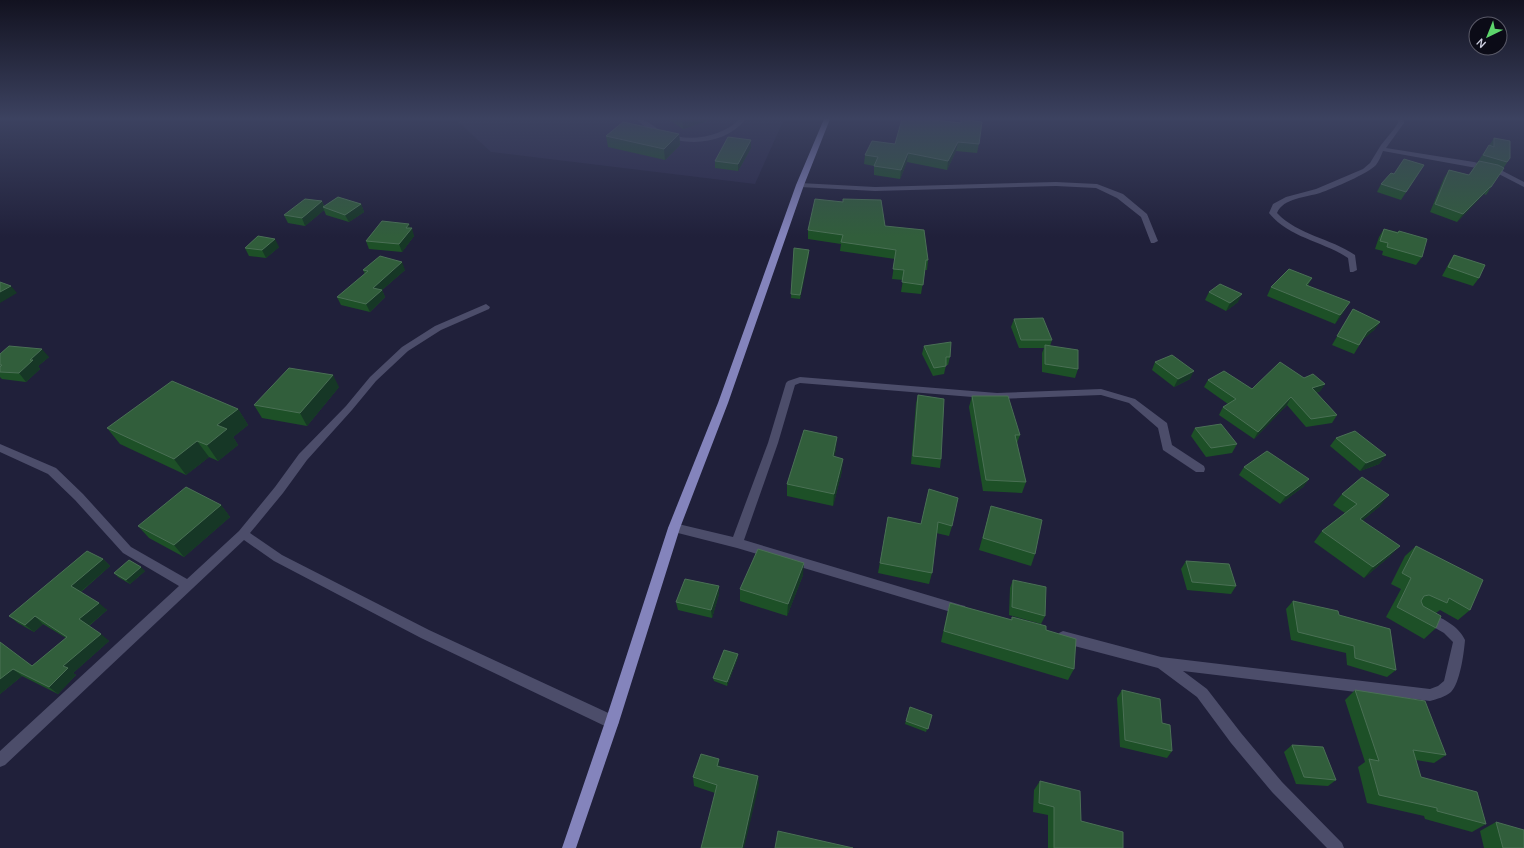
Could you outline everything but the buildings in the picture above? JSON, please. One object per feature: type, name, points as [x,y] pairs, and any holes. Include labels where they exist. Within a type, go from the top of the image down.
[{"type":"main road","points":[[568,848],[612,722],[674,528],[723,403],[800,185],[811,159]]},
{"type":"street","points":[[1352,270],[1352,256],[1342,248],[1306,236],[1288,228],[1273,213],[1276,206],[1290,199],[1319,191],[1365,170],[1373,164],[1376,159]]},
{"type":"street","points":[[1441,159],[1495,169],[1524,185]]},
{"type":"street","points":[[800,185],[875,189],[1056,184],[1097,186],[1120,196],[1144,216],[1154,241]]},
{"type":"street","points":[[0,760],[243,534],[279,490],[303,457],[349,408],[373,379],[405,349],[438,328],[486,307]]},
{"type":"street","points":[[737,543],[773,443],[791,383],[800,380],[997,396],[1101,392],[1132,401],[1163,426],[1166,447],[1200,469]]},
{"type":"street","points":[[0,448],[52,471],[79,497],[127,550],[188,585]]},
{"type":"street","points":[[674,528],[737,543],[972,612]]},
{"type":"street","points":[[243,534],[278,558],[425,634],[612,722]]},
{"type":"street","points":[[1055,635],[1161,663],[1430,695],[1440,692],[1448,686],[1459,649],[1459,640],[1448,629],[1417,612]]},
{"type":"street","points":[[1161,663],[1202,693],[1236,738],[1277,787],[1337,848]]},
{"type":"shaded area","points":[[545,159],[766,159],[755,184]]}]
